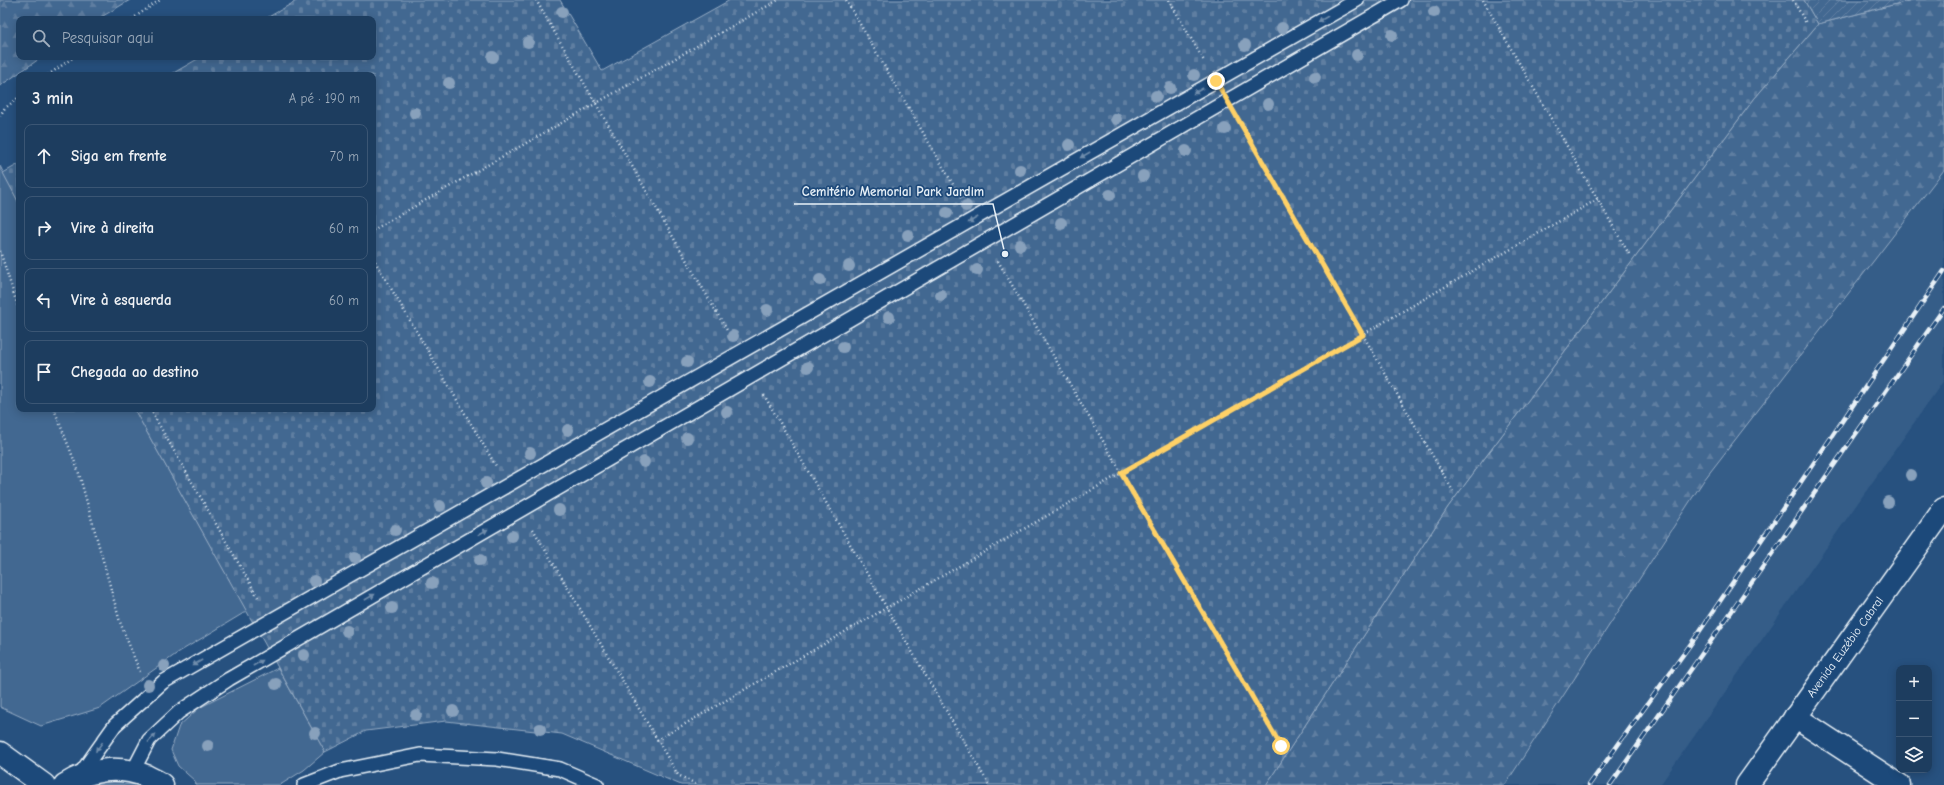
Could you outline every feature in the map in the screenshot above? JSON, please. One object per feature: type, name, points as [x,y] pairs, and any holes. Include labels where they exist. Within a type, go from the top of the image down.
[{"type":"main road","name":"Avenida Euzébio Cabral","points":[[1747,785],[1944,509]]},
{"type":"main road","points":[[1795,717],[1899,785]]},
{"type":"main road","points":[[0,753],[44,785]]},
{"type":"main road","points":[[71,781],[105,769],[133,771],[162,785]]},
{"type":"lane","points":[[71,781],[115,725],[163,682],[1357,0]]},
{"type":"lane","points":[[133,771],[149,740],[179,712],[229,679],[1401,0]]},
{"type":"lane","points":[[304,785],[340,771],[420,756],[497,759],[560,770],[597,785]]},
{"type":"path","points":[[136,16],[160,0]]},
{"type":"path","points":[[376,228],[778,0]]},
{"type":"path","points":[[846,0],[974,219]]},
{"type":"path","points":[[1170,0],[1216,81]]},
{"type":"path","points":[[1483,0],[1629,254]]},
{"type":"path","points":[[1793,0],[1806,23]]},
{"type":"path","points":[[52,72],[70,60]]},
{"type":"path","points":[[0,116],[4,109],[16,99]]},
{"type":"path","points":[[1228,100],[1453,490]]},
{"type":"path","points":[[657,740],[1598,199]]},
{"type":"path","points":[[986,240],[1281,746]]},
{"type":"path","points":[[0,251],[16,301]]},
{"type":"path","points":[[55,412],[78,470],[120,622],[149,694]]},
{"type":"path","points":[[152,412],[272,620]]},
{"type":"path","points":[[678,775],[698,785]]},
{"type":"shaded area","points":[[1944,170],[1944,380],[1660,785],[1505,785],[1704,480]]},
{"type":"green space","points":[[0,0],[130,0],[103,16],[16,16],[16,60],[38,60],[20,72],[16,72],[16,75],[0,86]]},
{"type":"green space","points":[[298,0],[560,0],[602,71],[730,0],[1804,0],[1818,24],[1754,99],[1448,507],[1266,785],[681,785],[562,734],[446,721],[366,731],[325,752],[136,412],[376,412],[376,72],[175,72],[196,60],[376,60],[376,16],[270,16]]},
{"type":"green space","points":[[1804,0],[1912,0],[1818,24]]},
{"type":"green space","points":[[1912,0],[1944,0],[1944,170],[1704,480],[1505,785],[1266,785],[1448,507],[1754,99],[1818,24]]},
{"type":"green space","points":[[0,166],[16,197],[16,412],[136,412],[247,611],[179,652],[100,708],[41,726],[0,707]]},
{"type":"green space","points":[[16,166],[16,197],[3,173]]},
{"type":"green space","points":[[278,668],[325,752],[304,770],[280,785],[196,785],[195,781],[178,766],[171,750],[179,726],[199,708]]},
{"type":"green space","points":[[100,781],[124,781],[140,785],[89,785]]},
{"type":"railway","points":[[1589,785],[1695,638],[1944,271]]},
{"type":"railway","points":[[1610,785],[1944,308]]},
{"type":"place","name":"Cemitério Memorial Park Jardim","points":[[1005,254]]},
{"type":"route","points":[[1216,81],[1363,335],[1121,473],[1281,746]]}]
